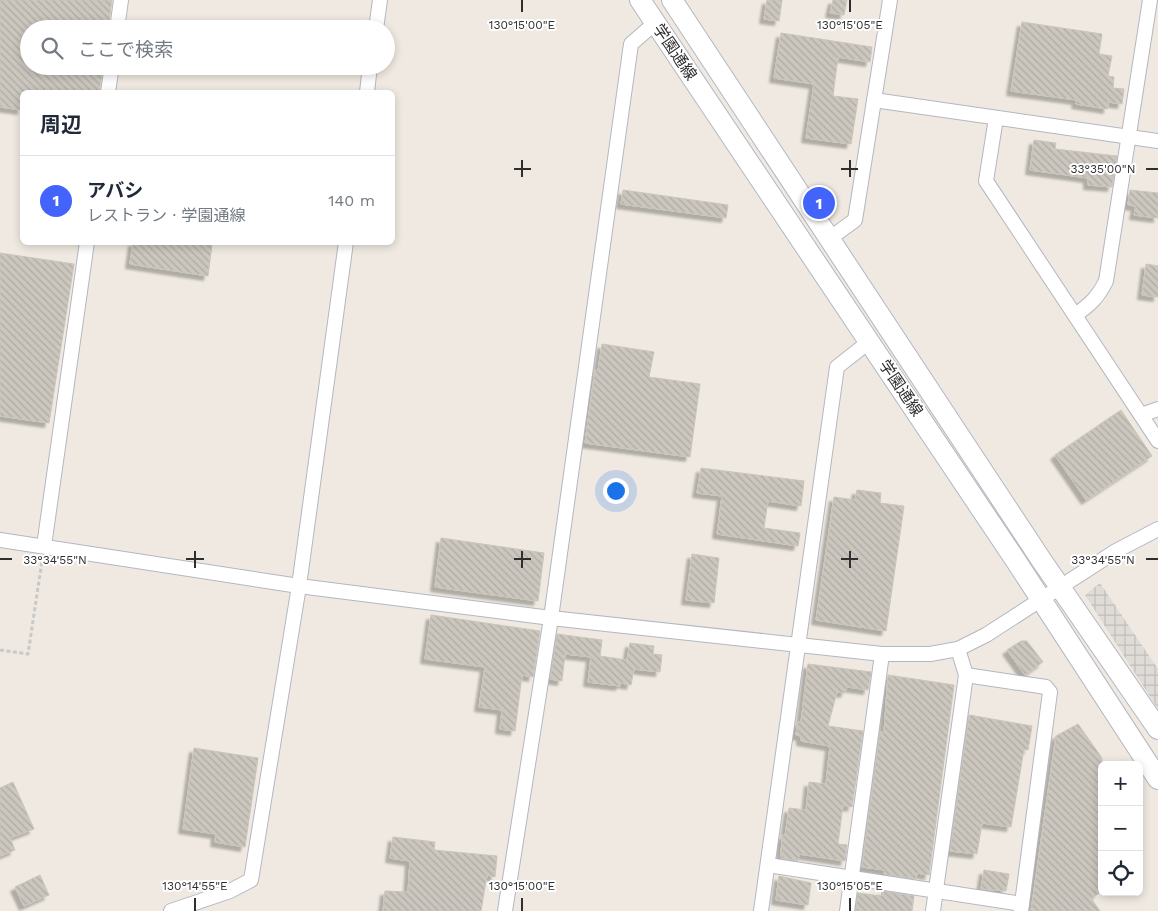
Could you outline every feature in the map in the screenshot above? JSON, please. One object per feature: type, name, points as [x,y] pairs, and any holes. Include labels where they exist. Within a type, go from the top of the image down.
[{"type":"street","points":[[118,20],[121,0]]},
{"type":"street","points":[[377,20],[380,0]]},
{"type":"street","name":"学園通線","points":[[640,0],[870,341],[1158,779]]},
{"type":"street","name":"学園通線","points":[[672,0],[1060,587],[1158,728]]},
{"type":"street","points":[[829,239],[855,220],[890,0]]},
{"type":"street","points":[[1075,315],[1091,304],[1106,282],[1150,0]]},
{"type":"street","points":[[505,911],[551,618],[631,44],[655,22]]},
{"type":"street","points":[[108,90],[111,75]]},
{"type":"street","points":[[367,90],[369,75]]},
{"type":"street","points":[[874,100],[1158,141]]},
{"type":"street","points":[[996,118],[986,181],[1158,440]]},
{"type":"street","points":[[44,546],[87,245]]},
{"type":"street","points":[[171,911],[230,891],[251,880],[299,586],[346,245]]},
{"type":"street","points":[[761,911],[837,367],[870,341]]},
{"type":"street","points":[[1141,415],[1158,409]]},
{"type":"street","points":[[0,540],[299,586],[551,618],[882,654],[930,654],[958,648],[986,635],[1116,551],[1158,529]]},
{"type":"street","points":[[932,911],[966,675],[958,648]]},
{"type":"street","points":[[847,911],[882,654]]},
{"type":"street","points":[[768,865],[935,891],[1021,908],[1050,692],[1046,687],[966,675]]},
{"type":"path","points":[[0,650],[28,654],[44,546]]},
{"type":"shaded area","points":[[1100,583],[1158,669],[1158,709],[1085,595]]},
{"type":"building","points":[[0,0],[112,0],[109,20],[20,20],[20,75],[102,75],[99,90],[20,90],[20,110],[0,107]]},
{"type":"building","points":[[767,0],[782,0],[779,21],[764,19]]},
{"type":"building","points":[[833,0],[847,0],[844,15],[830,13]]},
{"type":"building","points":[[1022,22],[1102,34],[1099,54],[1112,56],[1108,76],[1114,77],[1113,88],[1124,89],[1122,104],[1108,102],[1108,109],[1076,104],[1077,100],[1011,91]]},
{"type":"building","points":[[781,33],[872,47],[870,62],[838,57],[833,96],[858,99],[851,144],[806,138],[814,84],[774,78]]},
{"type":"building","points":[[1034,140],[1056,143],[1055,149],[1117,156],[1112,187],[1088,185],[1088,178],[1030,170]]},
{"type":"building","points":[[623,190],[728,205],[726,218],[621,204]]},
{"type":"building","points":[[1130,190],[1158,193],[1158,218],[1134,215],[1136,206],[1128,205]]},
{"type":"building","points":[[133,245],[212,245],[208,276],[130,264]]},
{"type":"building","points":[[0,253],[74,264],[49,423],[0,416]]},
{"type":"building","points":[[1146,264],[1158,266],[1158,297],[1142,295]]},
{"type":"building","points":[[602,344],[654,352],[649,377],[700,384],[690,457],[585,443],[595,370],[598,371]]},
{"type":"building","points":[[1121,410],[1152,456],[1086,500],[1055,455]]},
{"type":"building","points":[[701,468],[804,481],[801,506],[768,501],[764,528],[800,533],[798,546],[717,534],[722,496],[697,493]]},
{"type":"building","points":[[857,490],[881,493],[880,503],[904,506],[886,631],[816,620],[834,497],[855,500]]},
{"type":"building","points":[[441,538],[544,553],[538,601],[435,587]]},
{"type":"building","points":[[692,554],[719,558],[714,603],[686,600]]},
{"type":"building","points":[[431,615],[540,631],[533,677],[522,675],[515,731],[500,729],[502,710],[479,707],[485,667],[425,659]]},
{"type":"building","points":[[557,634],[602,640],[600,656],[627,660],[630,643],[654,646],[653,654],[662,655],[660,672],[634,669],[631,685],[621,683],[620,686],[588,682],[591,657],[565,654],[562,681],[550,679]]},
{"type":"building","points":[[1021,641],[1027,641],[1043,662],[1025,675],[1007,650]]},
{"type":"building","points":[[808,664],[871,672],[868,690],[847,687],[845,693],[837,692],[828,726],[863,731],[852,807],[843,805],[838,844],[847,845],[845,861],[799,854],[798,861],[781,858],[782,835],[785,836],[789,808],[806,810],[809,782],[826,784],[830,746],[801,741],[801,736],[796,735],[798,722],[801,722]]},
{"type":"building","points":[[888,675],[954,685],[929,875],[917,873],[916,879],[884,874],[885,870],[862,867],[880,732],[884,733]]},
{"type":"building","points":[[969,715],[1032,726],[1028,750],[1024,749],[1011,827],[982,823],[977,854],[950,851]]},
{"type":"building","points":[[1078,724],[1102,758],[1102,761],[1098,761],[1098,894],[1091,898],[1100,911],[1031,911],[1056,736]]},
{"type":"building","points":[[194,748],[258,758],[245,847],[215,842],[216,834],[183,829]]},
{"type":"building","points":[[13,782],[34,829],[10,838],[15,850],[0,856],[0,788]]},
{"type":"building","points":[[393,837],[435,842],[434,850],[497,856],[495,877],[487,875],[481,911],[383,911],[385,891],[408,892],[410,861],[390,858]]},
{"type":"building","points":[[984,870],[1009,874],[1006,891],[981,889]]},
{"type":"building","points":[[40,875],[49,895],[24,906],[15,887]]},
{"type":"building","points":[[779,876],[811,883],[808,905],[776,900]]},
{"type":"building","points":[[882,891],[914,896],[912,911],[856,911],[858,893],[881,896]]},
{"type":"place","name":"アバシ","points":[[819,203]]}]
